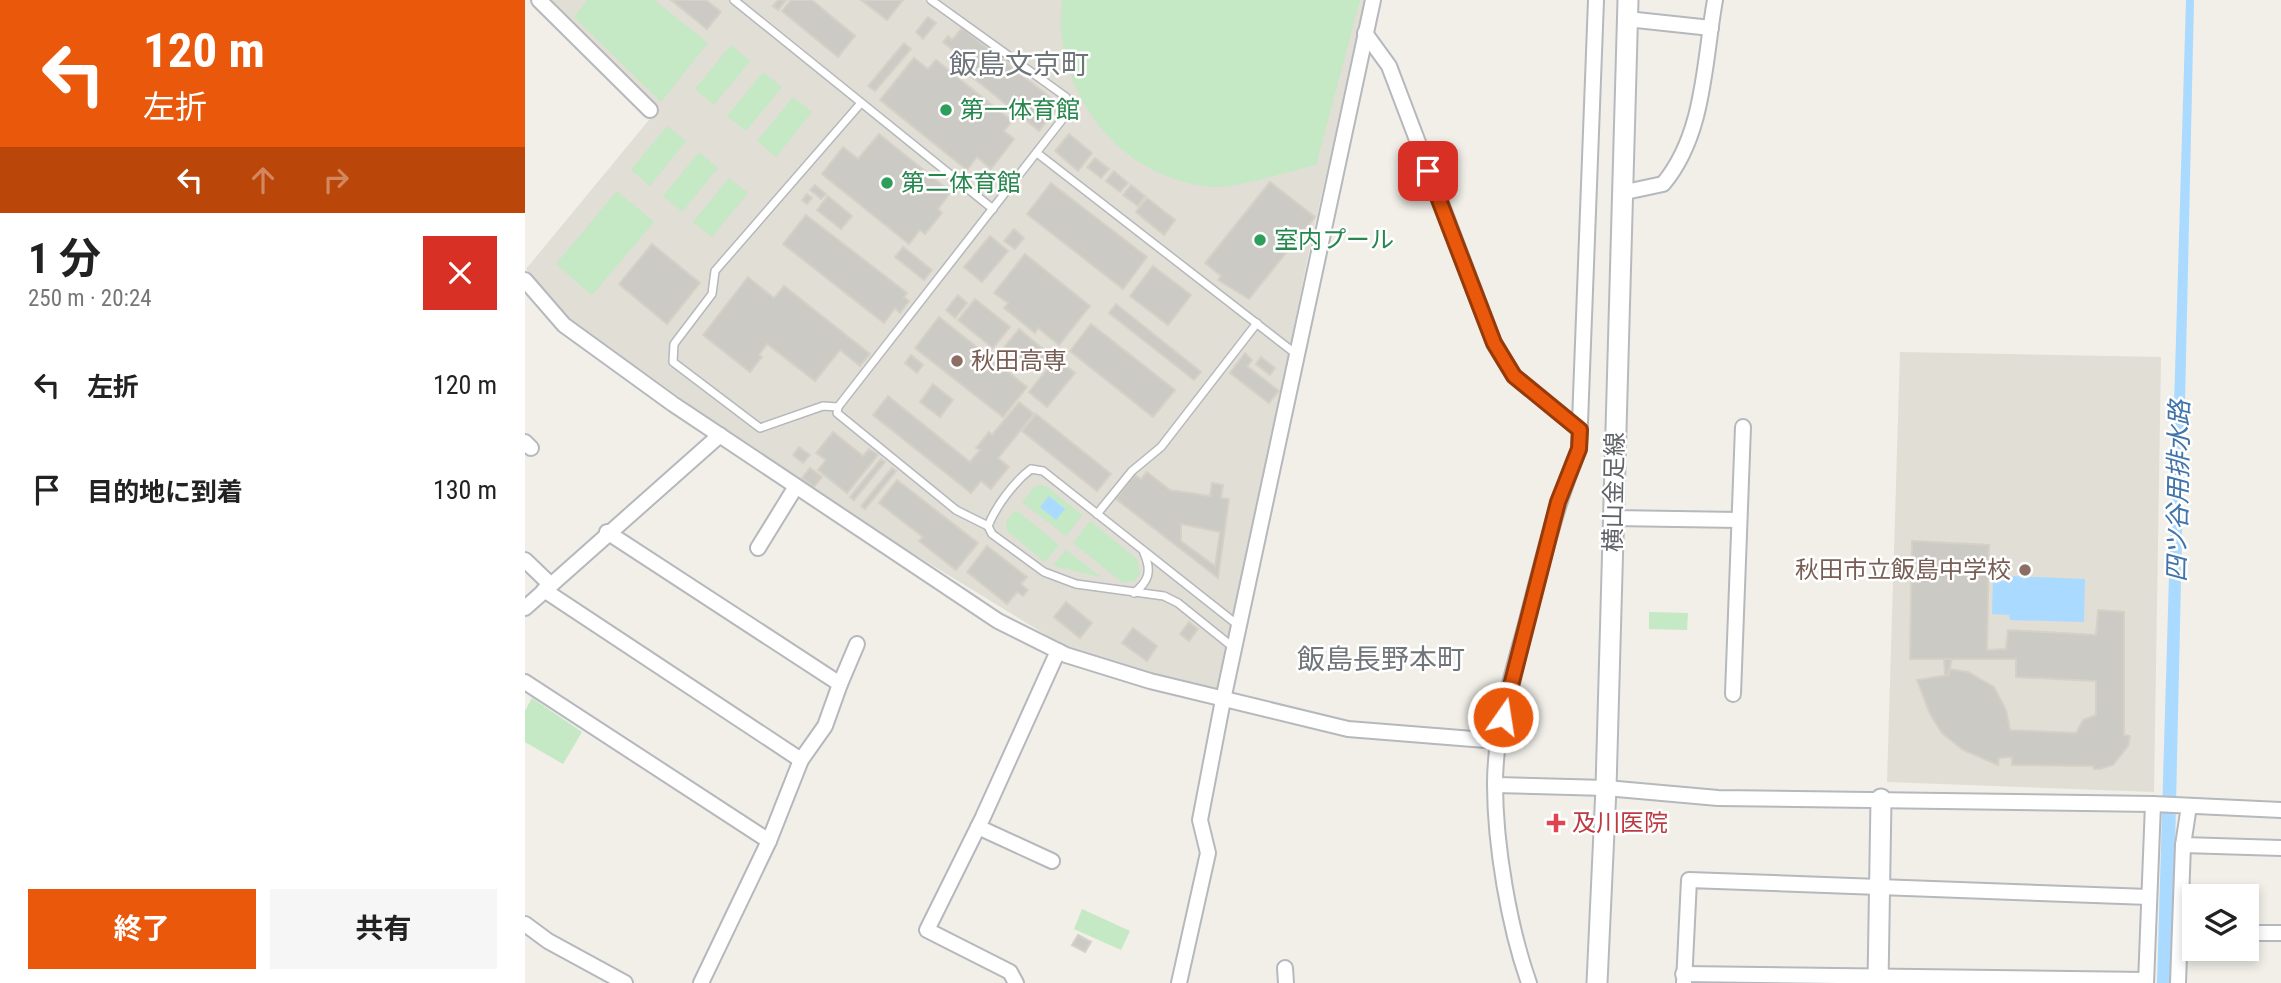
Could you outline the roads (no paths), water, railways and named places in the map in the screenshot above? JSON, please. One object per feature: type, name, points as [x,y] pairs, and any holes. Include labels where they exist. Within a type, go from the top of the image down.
[{"type":"street","points":[[540,0],[650,110]]},
{"type":"street","points":[[1178,983],[1208,853],[1200,820],[1223,700],[1373,0]]},
{"type":"street","points":[[1529,983],[1517,948],[1506,892],[1495,785],[1498,741],[1558,502],[1579,449],[1596,0]]},
{"type":"street","points":[[1621,193],[1663,184],[1685,151],[1705,77],[1715,0]]},
{"type":"street","points":[[1627,9],[1711,28]]},
{"type":"street","name":"横山金足線","points":[[1597,983],[1606,788],[1627,9]]},
{"type":"street","points":[[1365,33],[1389,66],[1494,343],[1514,376],[1580,430]]},
{"type":"street","points":[[525,280],[564,325],[720,436],[998,621],[1058,651],[1101,667],[1223,700],[1348,729],[1498,741]]},
{"type":"street","points":[[1733,694],[1742,427]]},
{"type":"street","points":[[525,608],[720,436]]},
{"type":"street","points":[[758,548],[795,488]]},
{"type":"street","points":[[1613,518],[1739,520]]},
{"type":"street","points":[[607,533],[840,684]]},
{"type":"street","points":[[525,560],[548,587],[801,760]]},
{"type":"street","points":[[701,983],[769,841],[801,760],[825,726],[857,644]]},
{"type":"street","points":[[1016,983],[1010,972],[927,930],[978,827],[1058,651]]},
{"type":"street","points":[[525,682],[769,841]]},
{"type":"street","points":[[1495,785],[1606,788],[1718,798],[2157,804],[2281,810]]},
{"type":"street","points":[[1878,979],[1881,799]]},
{"type":"street","points":[[2149,897],[1689,880],[1683,978],[2146,982],[2149,897],[2157,804]]},
{"type":"street","points":[[2178,983],[2183,806]]},
{"type":"street","points":[[978,827],[1052,861]]},
{"type":"street","points":[[2183,845],[2281,848]]},
{"type":"street","points":[[525,924],[548,942],[625,983]]},
{"type":"street","points":[[2178,931],[2182,931]]},
{"type":"street","points":[[2259,933],[2281,933]]},
{"type":"lane","points":[[734,0],[993,209]]},
{"type":"lane","points":[[931,0],[1066,97],[1068,113],[838,407],[837,413],[956,510],[988,526],[992,534],[1044,572],[1076,584],[1164,596],[1178,603],[1234,648]]},
{"type":"lane","points":[[838,407],[823,406],[760,428],[673,362],[674,344],[712,294],[715,271],[861,103]]},
{"type":"lane","points":[[1037,153],[1296,354]]},
{"type":"lane","points":[[1097,514],[1132,471],[1161,447],[1257,323]]},
{"type":"lane","points":[[988,526],[992,514],[1031,469],[1043,471],[1239,626]]},
{"type":"lane","points":[[1134,593],[1144,585],[1149,576],[1149,564],[1142,549]]},
{"type":"water","name":"四ツ谷用排水路","points":[[2186,0],[2194,0],[2172,983],[2157,983]]},
{"type":"water","points":[[1049,496],[1065,509],[1056,520],[1040,507]]},
{"type":"water","points":[[2011,576],[2085,579],[2084,622],[2010,620],[2009,615],[1992,614],[1993,580],[2010,581]]},
{"type":"place","name":"第一体育館","points":[[946,110]]},
{"type":"place","name":"第二体育館","points":[[887,183]]},
{"type":"place","name":"室内プール","points":[[1260,240]]},
{"type":"place","name":"秋田高専","points":[[957,361]]},
{"type":"place","name":"秋田市立飯島中学校","points":[[2025,570]]},
{"type":"place","name":"及川医院","points":[[1556,823]]},
{"type":"district","name":"飯島文京町","points":[[1019,64]]},
{"type":"district","name":"飯島長野本町","points":[[1381,659]]}]
